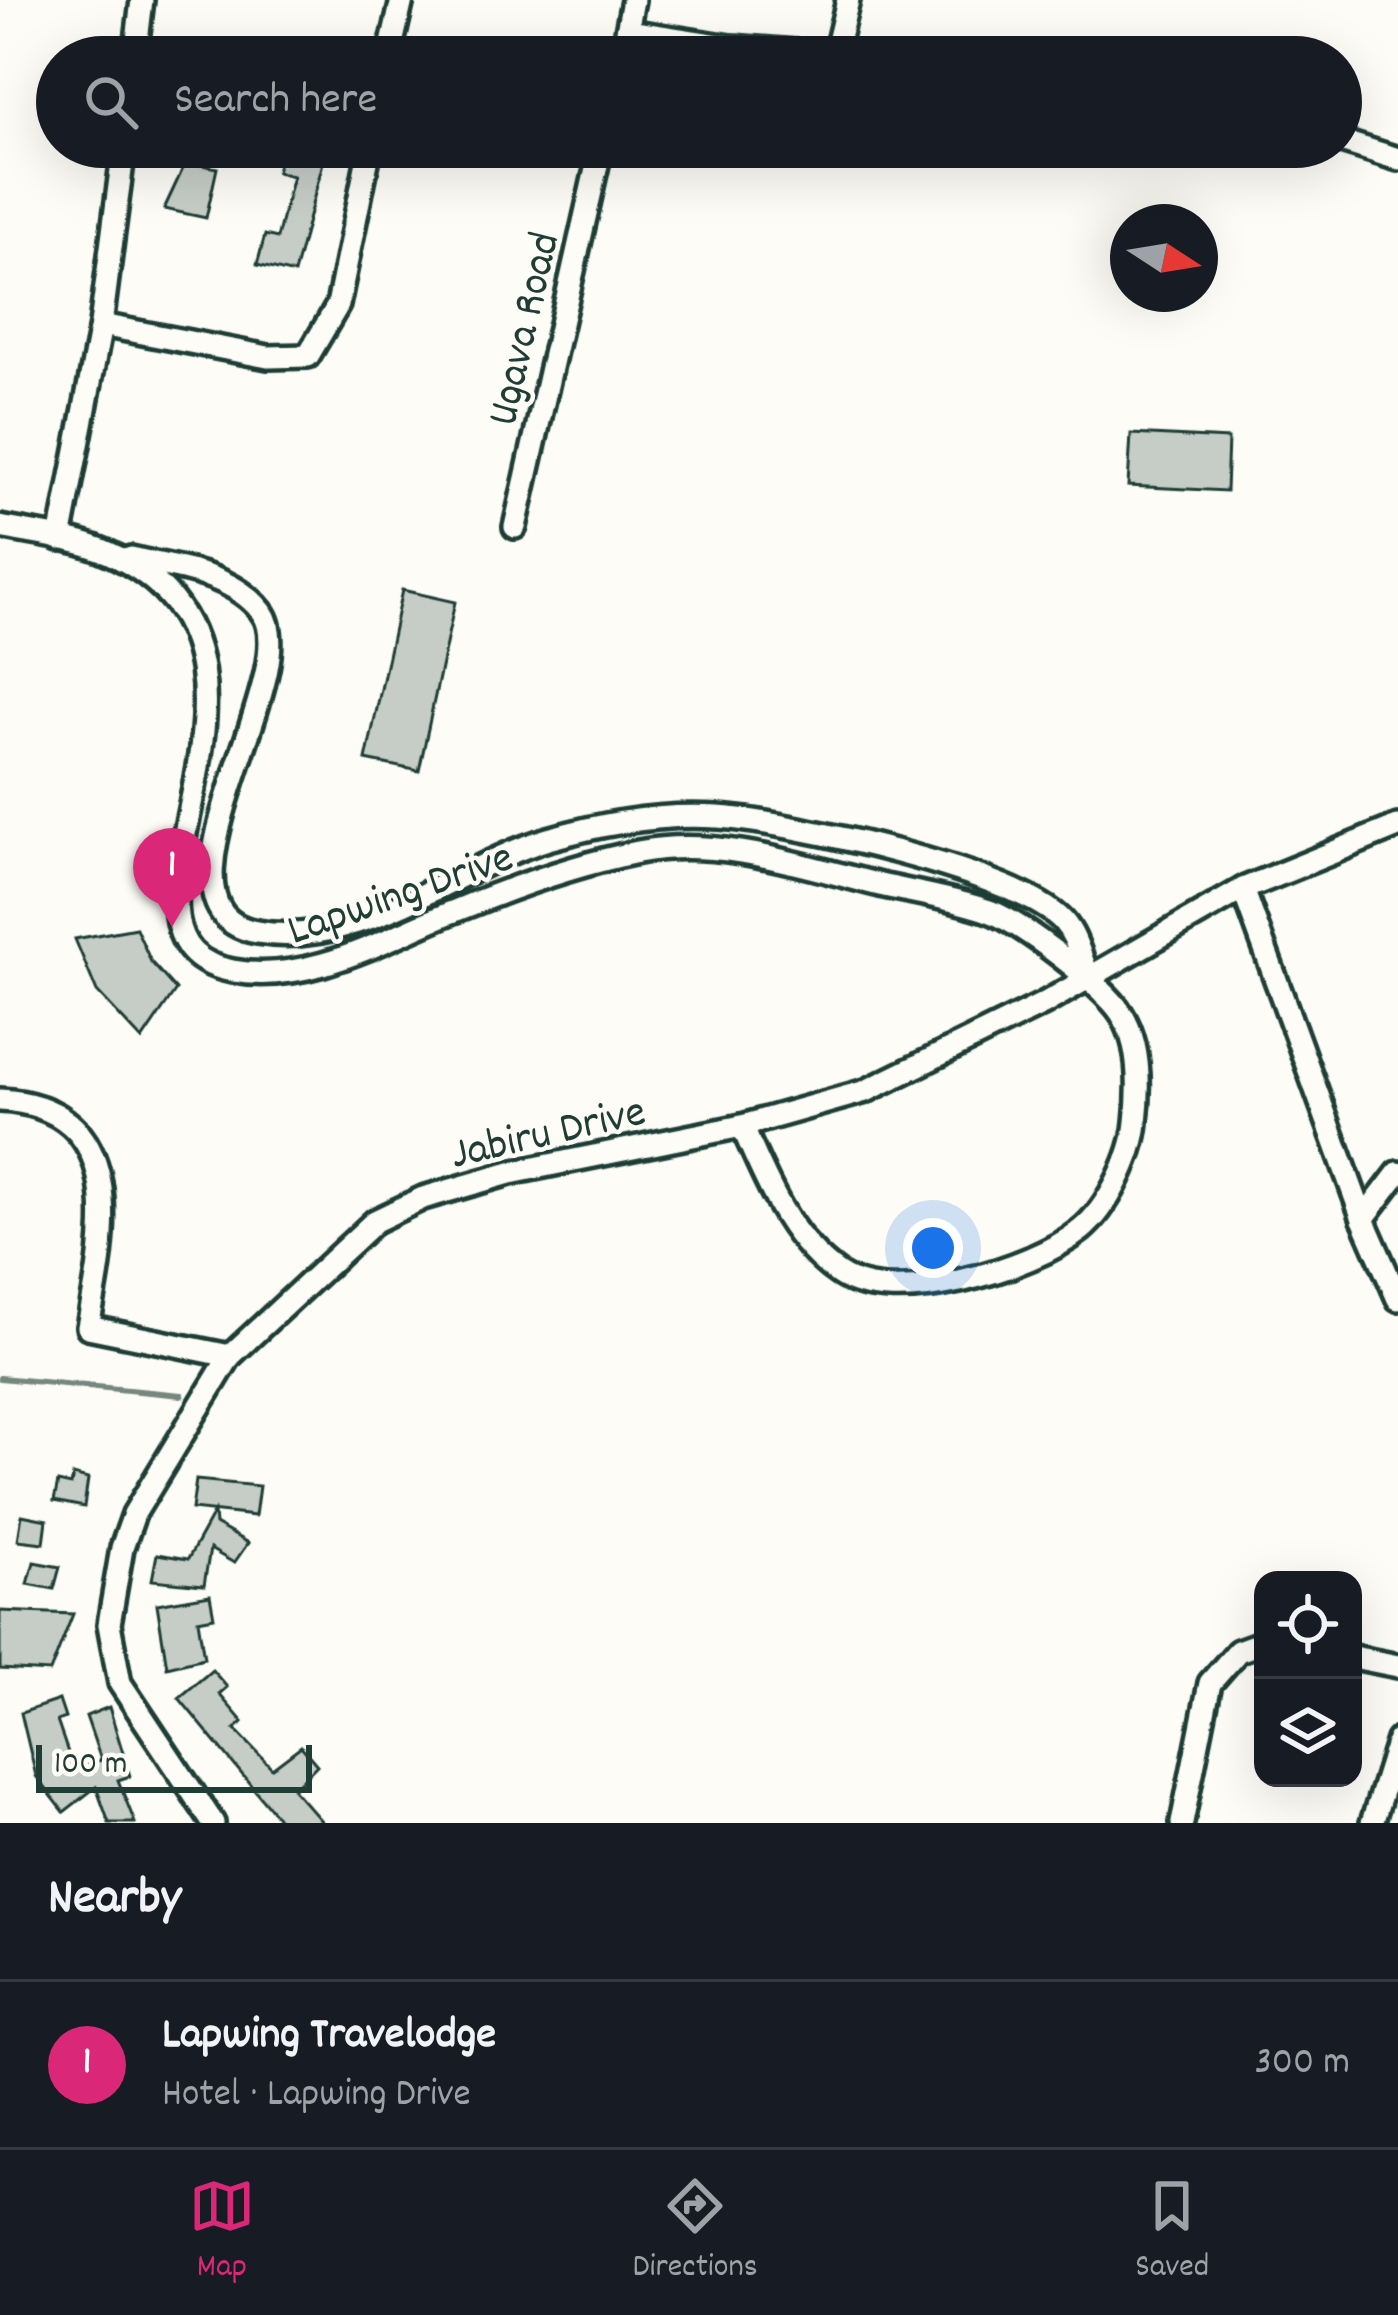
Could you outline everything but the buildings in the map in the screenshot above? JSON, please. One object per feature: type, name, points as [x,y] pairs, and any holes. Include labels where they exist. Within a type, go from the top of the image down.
[{"type":"street","points":[[138,36],[142,0]]},
{"type":"street","points":[[394,36],[402,0]]},
{"type":"street","points":[[627,36],[633,0]]},
{"type":"street","points":[[840,36],[848,0]]},
{"type":"street","points":[[628,31],[669,36]]},
{"type":"street","points":[[1362,147],[1398,159]]},
{"type":"street","points":[[60,539],[101,325],[121,168]]},
{"type":"street","points":[[101,325],[268,357],[308,356],[338,305],[366,168]]},
{"type":"street","name":"Ugava Road","points":[[515,527],[596,168]]},
{"type":"street","name":"Lapwing Drive","points":[[0,527],[107,551],[143,573],[173,602],[204,665],[208,720],[173,906],[188,947],[208,963],[256,973],[324,963],[459,908],[637,853],[669,848],[748,853],[990,911],[1090,979]]},
{"type":"street","points":[[107,551],[231,583],[267,620],[271,660],[234,772],[215,854],[215,896],[220,911],[243,929],[287,934],[348,924],[543,841],[610,823],[717,817],[765,822],[976,875],[1062,920],[1090,979],[1123,1015],[1135,1051],[1139,1090],[1135,1136],[1118,1178],[1085,1227],[1042,1255],[981,1275],[899,1291],[863,1287],[837,1273],[805,1243],[775,1198],[742,1126]]},
{"type":"street","name":"Jabiru Drive","points":[[213,1823],[120,1682],[109,1624],[134,1514],[230,1356],[375,1221],[401,1206],[510,1173],[742,1126],[866,1091],[1090,979],[1244,889],[1398,826]]},
{"type":"street","points":[[1244,889],[1363,1220],[1398,1299]]},
{"type":"street","points":[[0,1100],[55,1114],[94,1147],[100,1182],[98,1274],[88,1328],[230,1356]]},
{"type":"street","points":[[1363,1220],[1398,1173]]},
{"type":"street","points":[[1183,1823],[1210,1682],[1238,1651],[1254,1645]]},
{"type":"street","points":[[1362,1659],[1398,1666]]},
{"type":"street","points":[[1372,1823],[1398,1740]]},
{"type":"waterway","points":[[0,1378],[182,1395]]},
{"type":"place","name":"Lapwing Travelodge","points":[[172,927]]}]
